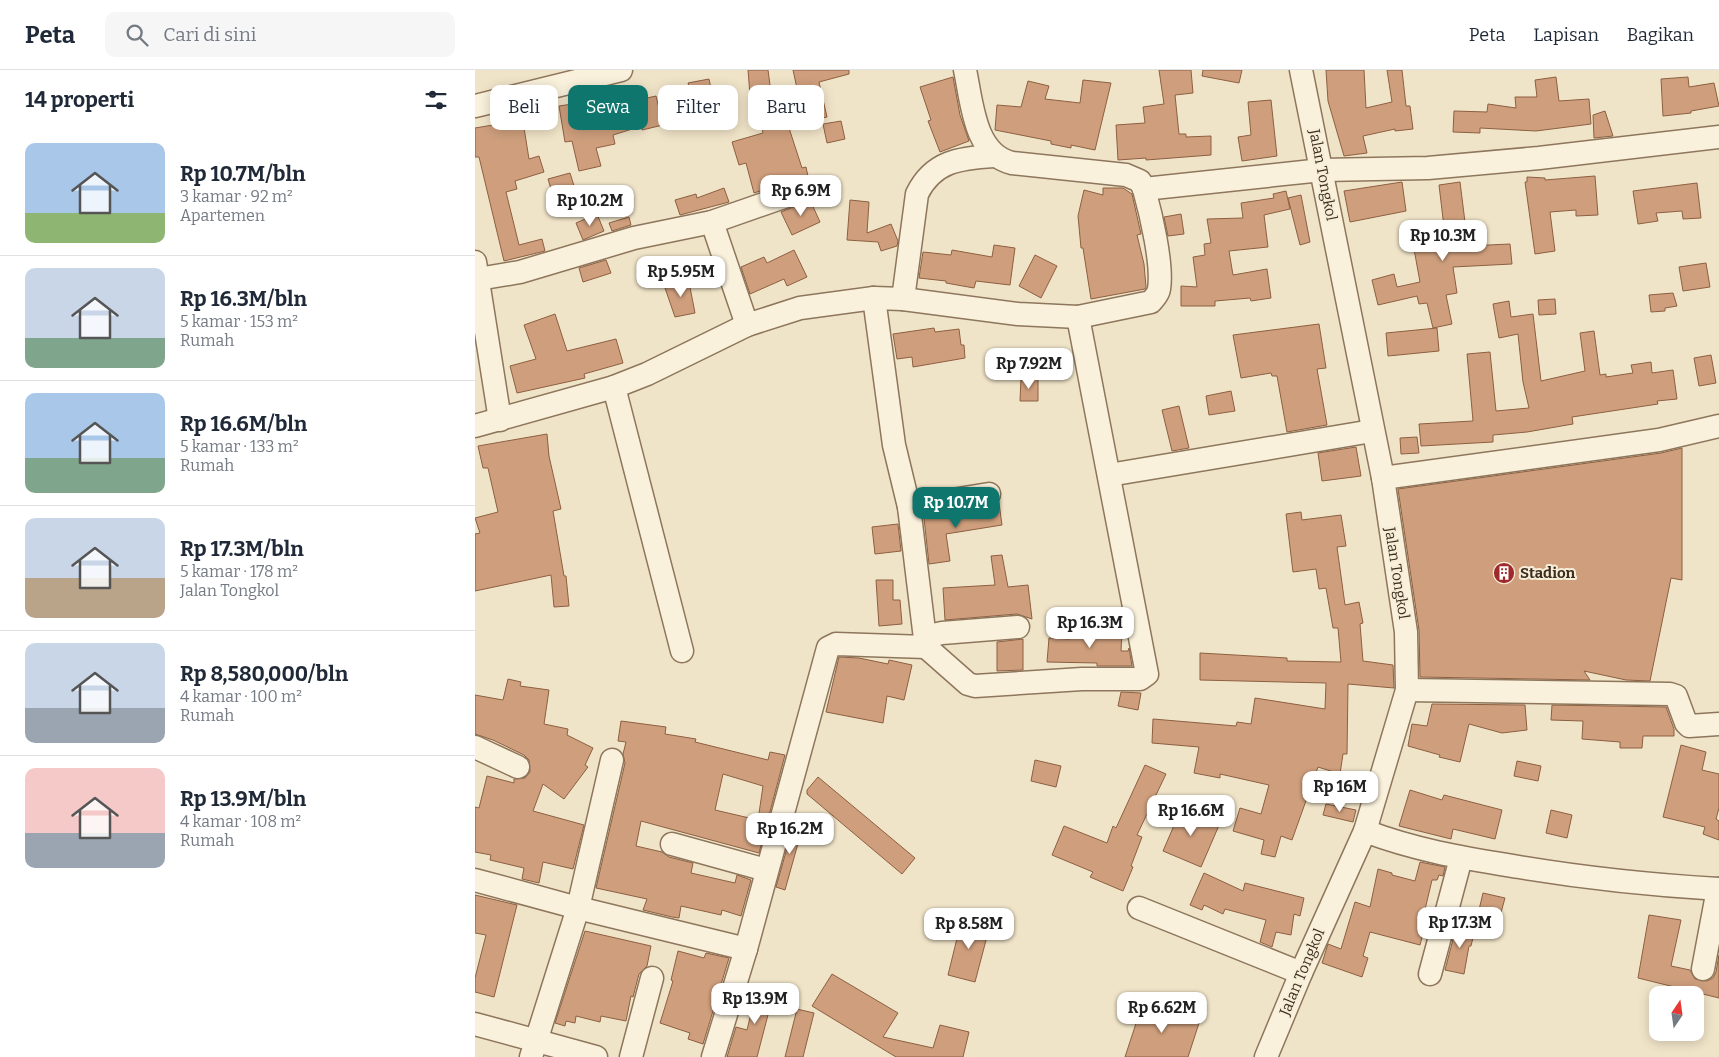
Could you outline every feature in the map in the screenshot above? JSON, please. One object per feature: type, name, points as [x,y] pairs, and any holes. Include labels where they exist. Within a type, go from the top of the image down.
[{"type":"street","points":[[475,106],[621,70]]},
{"type":"street","points":[[965,70],[980,133],[994,156]]},
{"type":"street","name":"Jalan Tongkol","points":[[1266,1057],[1301,973],[1365,831],[1407,690],[1406,632],[1383,478],[1301,70]]},
{"type":"street","points":[[1144,189],[1322,170],[1427,168],[1539,158],[1719,137]]},
{"type":"street","points":[[475,426],[614,387],[647,374],[747,325],[799,308],[874,298],[903,299],[1019,314],[1078,317],[1151,302],[1157,295],[1159,269],[1151,216],[1144,189],[1140,181],[1126,175],[1012,163],[994,156],[968,158],[934,170],[924,180],[917,194],[903,299]]},
{"type":"street","points":[[501,420],[477,270],[520,272],[634,238],[712,222],[801,192]]},
{"type":"street","points":[[712,222],[747,325]]},
{"type":"street","points":[[874,298],[895,445],[909,507],[926,647]]},
{"type":"street","points":[[713,1057],[746,949],[828,648],[836,644],[926,647],[968,684],[975,686],[1145,677],[1148,671],[1078,317]]},
{"type":"street","points":[[614,387],[682,651]]},
{"type":"street","points":[[1383,478],[1659,440],[1719,426]]},
{"type":"street","points":[[1109,475],[1372,430]]},
{"type":"street","points":[[909,507],[989,494]]},
{"type":"street","points":[[926,647],[933,635],[942,633],[1018,627]]},
{"type":"street","points":[[1407,690],[1670,694],[1676,696],[1686,723],[1689,726],[1719,724]]},
{"type":"street","points":[[475,747],[518,767]]},
{"type":"street","points":[[533,1048],[578,908],[612,760]]},
{"type":"street","points":[[1365,831],[1401,845],[1461,858],[1573,876],[1719,889],[1703,969]]},
{"type":"street","points":[[671,844],[766,870]]},
{"type":"street","points":[[1430,974],[1461,858]]},
{"type":"street","points":[[475,880],[578,908],[746,949]]},
{"type":"street","points":[[1139,908],[1301,973]]},
{"type":"street","points":[[631,1057],[652,978]]},
{"type":"street","points":[[475,1024],[533,1048],[596,1057]]},
{"type":"building","points":[[748,70],[768,70],[770,85],[749,85]]},
{"type":"building","points":[[793,70],[849,70],[849,74],[819,82],[820,85],[796,85]]},
{"type":"building","points":[[1159,70],[1191,70],[1193,93],[1175,95],[1179,134],[1186,134],[1186,137],[1211,136],[1211,155],[1146,160],[1146,158],[1118,160],[1116,125],[1145,123],[1143,107],[1164,104]]},
{"type":"building","points":[[1203,70],[1242,70],[1239,83],[1202,76]]},
{"type":"building","points":[[1326,70],[1364,70],[1366,108],[1392,102],[1387,70],[1402,70],[1406,106],[1410,106],[1413,129],[1395,131],[1395,129],[1363,136],[1367,153],[1344,156],[1328,101]]},
{"type":"building","points":[[953,77],[960,115],[969,141],[940,152],[928,121],[931,120],[920,87]]},
{"type":"building","points":[[1556,77],[1559,101],[1589,99],[1591,124],[1536,131],[1480,128],[1480,133],[1453,132],[1454,111],[1487,112],[1488,104],[1516,108],[1515,97],[1537,97],[1535,80]]},
{"type":"building","points":[[1688,77],[1689,87],[1714,83],[1719,106],[1691,111],[1691,113],[1663,116],[1661,79]]},
{"type":"building","points":[[709,79],[710,85],[689,85],[688,83]]},
{"type":"building","points":[[1083,80],[1111,83],[1095,150],[1071,145],[1071,148],[1051,144],[1051,141],[995,130],[997,105],[1021,107],[1028,81],[1049,86],[1045,99],[1080,103]]},
{"type":"building","points":[[656,96],[658,104],[658,126],[648,129],[648,98]]},
{"type":"building","points":[[1271,100],[1277,156],[1242,161],[1238,137],[1251,135],[1248,102]]},
{"type":"building","points":[[824,104],[827,117],[824,118]]},
{"type":"building","points":[[568,105],[568,130],[629,130],[613,135],[615,144],[596,148],[601,166],[579,171],[572,141],[565,142],[559,106]]},
{"type":"building","points":[[1605,111],[1613,136],[1594,138],[1593,115]]},
{"type":"building","points":[[841,121],[845,139],[827,143],[824,124]]},
{"type":"building","points":[[490,126],[490,130],[524,130],[529,159],[539,156],[544,172],[515,181],[517,189],[506,192],[519,245],[542,239],[545,251],[504,261],[479,157],[475,157],[475,128]]},
{"type":"building","points":[[762,130],[790,130],[802,168],[806,167],[809,181],[797,179],[754,193],[746,163],[739,165],[732,142],[763,133]]},
{"type":"building","points":[[570,173],[579,202],[557,209],[548,179]]},
{"type":"building","points":[[1595,176],[1598,215],[1576,216],[1576,210],[1550,212],[1555,251],[1535,254],[1525,182],[1527,182],[1527,177],[1545,178],[1545,180]]},
{"type":"building","points":[[1402,182],[1406,211],[1350,222],[1344,191]]},
{"type":"building","points":[[1460,182],[1468,246],[1510,244],[1512,264],[1453,267],[1457,293],[1446,295],[1452,324],[1433,328],[1427,303],[1419,304],[1417,296],[1378,305],[1372,280],[1394,274],[1397,287],[1420,282],[1414,249],[1446,244],[1439,185]]},
{"type":"building","points":[[1697,183],[1701,218],[1683,219],[1682,211],[1656,213],[1658,221],[1638,224],[1633,191]]},
{"type":"building","points":[[724,188],[729,202],[680,215],[675,200],[696,194],[697,198]]},
{"type":"building","points":[[1103,188],[1123,188],[1132,194],[1141,234],[1137,235],[1144,264],[1146,287],[1145,289],[1091,299],[1083,248],[1081,248],[1078,216],[1084,190],[1103,195]]},
{"type":"building","points":[[1286,191],[1290,209],[1264,215],[1268,247],[1229,251],[1233,275],[1267,269],[1271,298],[1251,301],[1250,298],[1215,301],[1215,306],[1181,306],[1181,286],[1197,287],[1193,257],[1205,255],[1204,244],[1211,243],[1207,219],[1243,218],[1241,203],[1274,198],[1273,194]]},
{"type":"building","points":[[1301,195],[1310,242],[1300,245],[1288,198]]},
{"type":"building","points":[[810,200],[820,222],[792,235],[781,212]]},
{"type":"building","points":[[850,200],[869,202],[867,233],[891,224],[898,241],[897,246],[881,251],[878,242],[847,240]]},
{"type":"building","points":[[597,214],[604,231],[583,240],[576,223]]},
{"type":"building","points":[[1181,214],[1184,234],[1168,236],[1164,217]]},
{"type":"building","points":[[629,217],[631,225],[612,231],[609,223]]},
{"type":"building","points":[[994,245],[1015,248],[1010,285],[976,281],[974,288],[946,283],[946,281],[919,278],[923,252],[951,255],[952,250],[992,257]]},
{"type":"building","points":[[794,250],[807,277],[787,286],[784,279],[750,294],[741,267],[764,257],[767,263]]},
{"type":"building","points":[[1035,255],[1057,266],[1041,298],[1019,286]]},
{"type":"building","points":[[606,260],[611,273],[583,282],[579,268]]},
{"type":"building","points":[[1706,263],[1710,287],[1683,291],[1679,267]]},
{"type":"building","points":[[688,277],[695,313],[675,317],[665,288]]},
{"type":"building","points":[[1673,293],[1677,306],[1665,308],[1665,311],[1651,312],[1649,295]]},
{"type":"building","points":[[1555,299],[1556,314],[1539,315],[1538,300]]},
{"type":"building","points":[[1509,301],[1511,317],[1533,314],[1541,381],[1585,371],[1580,333],[1594,331],[1600,375],[1606,374],[1606,377],[1633,373],[1631,365],[1651,362],[1652,373],[1673,370],[1677,399],[1657,401],[1658,404],[1572,417],[1573,424],[1527,432],[1493,435],[1493,442],[1421,446],[1419,424],[1473,421],[1467,354],[1490,352],[1496,411],[1529,408],[1523,382],[1518,334],[1499,338],[1493,304]]},
{"type":"building","points":[[555,314],[567,351],[616,339],[623,363],[584,374],[585,378],[517,393],[510,366],[536,359],[524,325]]},
{"type":"building","points":[[1319,324],[1326,368],[1317,369],[1327,425],[1287,432],[1277,376],[1272,376],[1271,373],[1241,378],[1233,335]]},
{"type":"building","points":[[934,328],[935,332],[959,329],[961,345],[964,345],[965,358],[913,367],[912,357],[897,359],[893,334]]},
{"type":"building","points":[[1437,328],[1439,351],[1388,356],[1386,333]]},
{"type":"building","points":[[1711,355],[1716,383],[1699,386],[1694,358]]},
{"type":"building","points":[[1021,378],[1038,378],[1038,401],[1020,401]]},
{"type":"building","points":[[1231,391],[1235,411],[1209,415],[1206,396]]},
{"type":"building","points":[[1179,406],[1189,448],[1172,451],[1162,410]]},
{"type":"building","points":[[547,434],[549,456],[561,509],[553,511],[564,576],[566,576],[569,606],[554,607],[551,575],[475,591],[475,534],[480,533],[475,518],[498,512],[488,468],[483,468],[478,446]]},
{"type":"building","points":[[1417,437],[1419,453],[1401,454],[1400,438]]},
{"type":"building","points":[[1356,447],[1361,476],[1322,481],[1318,453]]},
{"type":"building","name":"Stadion","points":[[1682,448],[1682,580],[1671,578],[1650,681],[1626,680],[1584,671],[1590,680],[1420,677],[1419,630],[1398,489],[1661,453]]},
{"type":"building","points":[[999,503],[1002,525],[946,534],[950,561],[929,564],[924,518],[991,507]]},
{"type":"building","points":[[1301,512],[1302,520],[1341,515],[1346,546],[1337,547],[1345,605],[1359,602],[1363,623],[1360,624],[1363,661],[1393,665],[1394,688],[1348,684],[1347,754],[1343,754],[1340,774],[1318,767],[1292,840],[1281,836],[1275,857],[1261,854],[1264,840],[1233,831],[1240,808],[1261,814],[1269,785],[1220,774],[1220,778],[1194,773],[1199,747],[1152,743],[1153,719],[1236,726],[1237,722],[1251,724],[1255,698],[1325,709],[1326,683],[1200,680],[1200,653],[1287,658],[1287,661],[1341,662],[1338,628],[1333,628],[1326,588],[1319,589],[1316,569],[1293,572],[1286,514]]},
{"type":"building","points":[[898,524],[901,551],[875,554],[872,527]]},
{"type":"building","points":[[1002,555],[1008,587],[1028,585],[1032,619],[1017,614],[945,620],[943,588],[995,585],[991,556]]},
{"type":"building","points":[[876,580],[893,580],[893,600],[900,600],[902,624],[879,626]]},
{"type":"building","points":[[1107,630],[1122,631],[1121,651],[1128,651],[1129,648],[1132,666],[1097,666],[1097,663],[1047,662],[1049,638],[1070,639],[1070,633],[1107,633]]},
{"type":"building","points":[[1023,639],[1023,670],[997,671],[997,642]]},
{"type":"building","points":[[839,657],[859,658],[888,664],[889,660],[912,665],[904,700],[887,696],[883,723],[826,712]]},
{"type":"building","points":[[508,679],[521,682],[520,686],[549,690],[544,724],[568,729],[567,735],[593,748],[585,765],[588,767],[564,799],[543,784],[533,811],[584,825],[573,869],[543,862],[539,883],[522,879],[524,868],[490,860],[491,855],[475,852],[475,807],[479,808],[487,776],[514,783],[514,779],[525,778],[530,772],[529,760],[524,755],[493,740],[475,734],[475,695],[503,700]]},
{"type":"building","points":[[1121,692],[1141,693],[1138,710],[1118,706]]},
{"type":"building","points":[[1432,704],[1525,705],[1527,730],[1502,733],[1469,724],[1460,762],[1439,757],[1440,755],[1408,746],[1412,724],[1427,726]]},
{"type":"building","points":[[1552,705],[1666,707],[1674,729],[1674,736],[1643,736],[1642,748],[1620,748],[1620,742],[1582,739],[1583,721],[1551,720]]},
{"type":"building","points":[[621,721],[666,727],[665,734],[696,739],[695,742],[768,760],[770,752],[785,755],[759,853],[641,821],[636,846],[662,852],[669,857],[693,863],[691,873],[735,883],[737,875],[751,880],[741,916],[722,910],[721,915],[681,906],[679,918],[672,917],[643,910],[647,899],[596,888],[625,763],[623,754],[626,742],[618,741]],"holes":[[[723,774],[763,786],[758,820],[715,810]]]},
{"type":"building","points":[[1681,745],[1706,752],[1702,770],[1719,774],[1719,808],[1716,819],[1719,821],[1719,840],[1703,834],[1705,827],[1663,817]]},
{"type":"building","points":[[1035,760],[1061,766],[1056,787],[1031,781]]},
{"type":"building","points":[[1517,761],[1541,766],[1538,781],[1514,776]]},
{"type":"building","points":[[1145,765],[1166,774],[1137,835],[1142,837],[1123,891],[1090,877],[1093,872],[1052,855],[1064,826],[1107,843],[1113,826],[1116,828]]},
{"type":"building","points":[[818,777],[915,858],[902,874],[807,794],[807,790]]},
{"type":"building","points":[[1410,790],[1442,800],[1444,795],[1502,810],[1495,839],[1453,829],[1451,839],[1399,826]]},
{"type":"building","points":[[1326,804],[1356,810],[1353,822],[1323,815]]},
{"type":"building","points":[[1182,807],[1220,823],[1201,867],[1163,851]]},
{"type":"building","points":[[1551,810],[1572,815],[1567,838],[1546,833]]},
{"type":"building","points":[[795,820],[804,822],[785,890],[776,887]]},
{"type":"building","points":[[1420,862],[1445,867],[1443,876],[1439,875],[1437,880],[1432,880],[1423,918],[1427,919],[1420,945],[1370,932],[1363,956],[1368,958],[1362,977],[1322,963],[1328,944],[1341,949],[1355,902],[1370,907],[1378,869],[1415,881]]},
{"type":"building","points":[[1204,873],[1243,891],[1245,883],[1304,898],[1300,916],[1294,914],[1291,935],[1276,932],[1272,947],[1260,942],[1266,920],[1225,909],[1223,914],[1204,905],[1202,910],[1190,905]]},
{"type":"building","points":[[1483,893],[1505,898],[1499,920],[1478,914]]},
{"type":"building","points":[[475,895],[517,905],[494,997],[475,992],[475,978],[486,935],[475,933]]},
{"type":"building","points":[[1649,915],[1681,920],[1671,966],[1690,970],[1695,979],[1707,981],[1713,978],[1716,972],[1719,955],[1719,998],[1704,994],[1704,986],[1670,986],[1638,978]]},
{"type":"building","points":[[962,918],[990,925],[975,982],[948,975]]},
{"type":"building","points":[[1457,924],[1475,929],[1471,946],[1469,946],[1464,974],[1445,970]]},
{"type":"building","points":[[585,931],[651,946],[647,966],[639,974],[633,997],[631,996],[626,1021],[601,1016],[600,1022],[576,1016],[575,1023],[566,1021],[565,1026],[555,1023]]},
{"type":"building","points":[[678,951],[704,958],[706,953],[729,958],[703,1044],[688,1039],[690,1033],[660,1023],[673,981],[671,980]]},
{"type":"building","points":[[832,974],[898,1013],[883,1037],[933,1048],[940,1025],[969,1032],[963,1057],[896,1057],[812,1006]]},
{"type":"building","points":[[757,989],[785,996],[780,1014],[769,1011],[757,1057],[727,1057],[736,1027],[747,1030]]},
{"type":"building","points":[[1143,1002],[1200,1020],[1188,1057],[1125,1057]]},
{"type":"building","points":[[797,1009],[814,1013],[803,1057],[785,1057]]},
{"type":"place","name":"Stadion","points":[[1504,573]]}]
